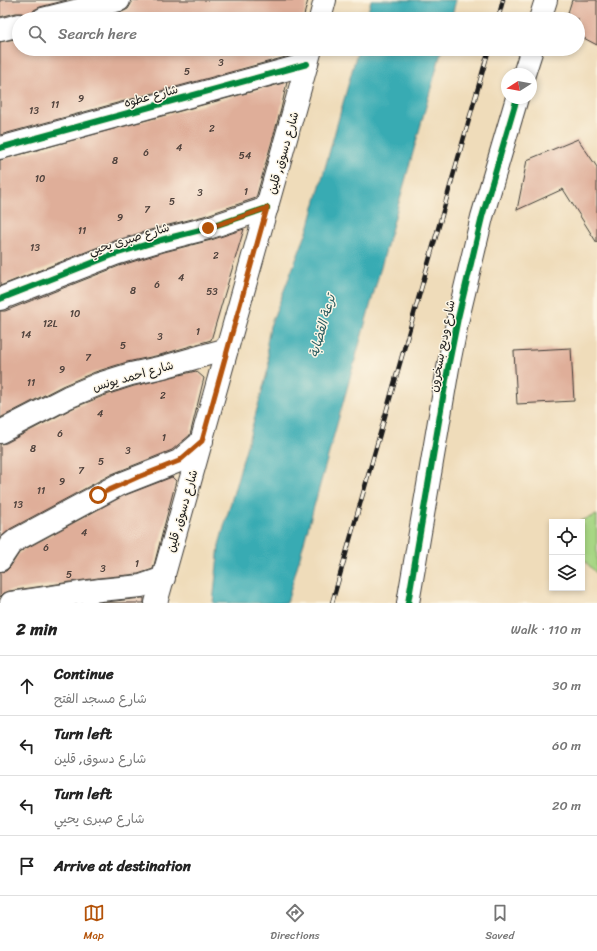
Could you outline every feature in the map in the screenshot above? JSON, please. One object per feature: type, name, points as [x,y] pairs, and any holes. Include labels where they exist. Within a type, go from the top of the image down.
[{"type":"street","points":[[71,12],[119,0]]},
{"type":"street","points":[[322,12],[325,0]]},
{"type":"street","points":[[542,12],[546,0]]},
{"type":"street","points":[[0,30],[12,27]]},
{"type":"street","points":[[526,68],[530,56]]},
{"type":"street","name":"شارع عطوه","points":[[0,148],[309,57]]},
{"type":"street","name":"شارع دسوق, قلين","points":[[156,603],[309,57]]},
{"type":"street","name":"شارع وديع بسخرون","points":[[408,603],[448,368],[458,318],[482,217],[515,104]]},
{"type":"street","name":"شارع صبرى يحيي","points":[[0,299],[115,254],[208,228],[267,208]]},
{"type":"street","name":"شارع احمد يونس","points":[[0,432],[68,397],[98,384],[227,349]]},
{"type":"street","points":[[0,560],[10,545],[16,540],[118,485],[179,461],[202,441]]},
{"type":"street","points":[[11,603],[100,590],[141,586],[164,578]]},
{"type":"green space","points":[[597,515],[597,574],[585,561],[585,519]]},
{"type":"water","points":[[371,0],[456,0],[453,12],[368,12]]},
{"type":"water","name":"ترعة القضابة","points":[[356,56],[440,56],[287,603],[213,603],[219,545],[269,366],[267,343],[270,326],[308,229]]},
{"type":"building","points":[[0,0],[67,0],[40,7],[33,12],[12,12],[12,14],[0,17]]},
{"type":"building","points":[[131,0],[308,0],[305,12],[122,12],[128,9],[131,4]]},
{"type":"building","points":[[572,0],[597,0],[597,45],[585,39],[585,12],[568,12]]},
{"type":"building","points":[[12,39],[12,56],[289,56],[0,135],[0,42]]},
{"type":"building","points":[[287,82],[256,198],[204,216],[111,242],[0,286],[0,160]]},
{"type":"building","points":[[578,139],[597,167],[597,243],[563,189],[517,210],[527,160]]},
{"type":"building","points":[[244,229],[211,340],[95,372],[62,386],[0,418],[0,311],[5,311],[119,266]]},
{"type":"building","points":[[571,348],[574,401],[517,404],[514,351]]},
{"type":"building","points":[[196,371],[204,378],[190,435],[172,450],[112,474],[10,529],[0,538],[0,444],[6,443],[73,408],[103,396],[134,386]]},
{"type":"building","points":[[172,477],[176,481],[153,569],[138,574],[98,578],[9,591],[0,597],[0,572],[6,571],[19,553],[23,550],[123,496]]},
{"type":"building","points":[[142,598],[144,598],[144,603],[97,603]]},
{"type":"railway","points":[[500,12],[503,0]]},
{"type":"railway","points":[[332,603],[487,56]]},
{"type":"cycle path","points":[[0,148],[307,64]]},
{"type":"cycle path","points":[[408,603],[448,368],[458,318],[482,217],[515,104]]},
{"type":"cycle path","points":[[0,299],[115,254],[208,228],[267,208]]},
{"type":"route","points":[[98,495],[158,468],[179,461],[202,441],[267,208],[208,228]]}]
